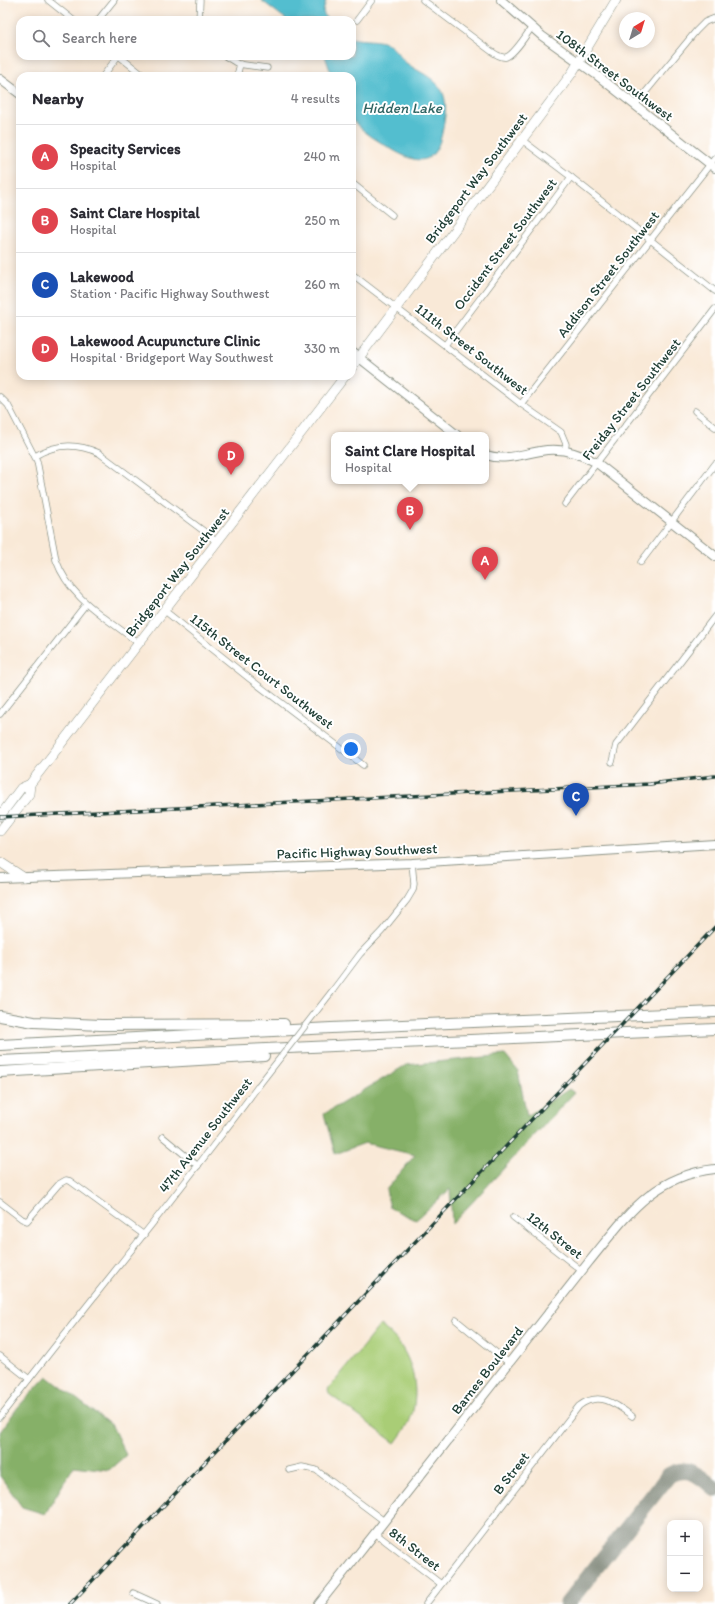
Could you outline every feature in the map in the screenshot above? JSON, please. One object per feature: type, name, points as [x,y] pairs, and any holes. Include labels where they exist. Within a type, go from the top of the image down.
[{"type":"highway","points":[[0,1045],[331,1028],[715,1012]]},
{"type":"highway","points":[[0,1016],[34,1022],[102,1025],[162,1026],[290,1024],[331,1028]]},
{"type":"highway","points":[[0,1061],[715,1029]]},
{"type":"highway","points":[[0,1072],[237,1058],[321,1047]]},
{"type":"main road","name":"Bridgeport Way Southwest","points":[[356,355],[397,308],[522,140],[578,62],[616,0]]},
{"type":"main road","name":"Bridgeport Way Southwest","points":[[0,831],[28,794],[30,784],[343,380]]},
{"type":"main road","name":"Bridgeport Way Southwest","points":[[0,816],[21,788],[30,784]]},
{"type":"main road","points":[[0,862],[23,877]]},
{"type":"street","points":[[48,0],[68,16]]},
{"type":"street","points":[[101,16],[114,0]]},
{"type":"street","points":[[199,16],[200,0]]},
{"type":"street","points":[[357,20],[372,0]]},
{"type":"street","points":[[423,0],[498,56],[504,57],[509,55],[532,27]]},
{"type":"street","name":"108th Street Southwest","points":[[501,0],[509,3],[532,27],[713,164]]},
{"type":"street","points":[[635,105],[696,30],[705,22],[715,18]]},
{"type":"street","points":[[106,72],[115,60]]},
{"type":"street","points":[[123,60],[139,72]]},
{"type":"street","points":[[232,60],[240,64],[267,68]]},
{"type":"street","points":[[238,72],[240,64]]},
{"type":"street","points":[[0,79],[16,91]]},
{"type":"street","points":[[522,140],[715,291]]},
{"type":"street","name":"Addison Street Southwest","points":[[521,404],[650,240],[713,164]]},
{"type":"street","name":"Occident Street Southwest","points":[[445,345],[571,177]]},
{"type":"street","points":[[356,186],[392,215]]},
{"type":"street","name":"111th Street Southwest","points":[[356,277],[521,404],[561,432],[566,444],[565,451]]},
{"type":"street","name":"Freiday Street Southwest","points":[[565,504],[715,309]]},
{"type":"street","points":[[356,355],[453,432]]},
{"type":"street","points":[[0,397],[8,405],[35,456],[40,470],[56,560],[68,585],[86,604],[138,644]]},
{"type":"street","points":[[695,412],[715,427]]},
{"type":"street","points":[[35,456],[49,449],[69,445],[85,447],[99,453],[209,535],[217,543]]},
{"type":"street","points":[[489,455],[502,458],[547,450],[565,451],[582,455],[597,463],[715,556]]},
{"type":"street","points":[[640,562],[715,464]]},
{"type":"street","points":[[0,714],[86,604]]},
{"type":"street","name":"115th Street Court Southwest","points":[[165,611],[250,679],[363,765]]},
{"type":"street","points":[[612,762],[616,745],[715,616]]},
{"type":"street","name":"Pacific Highway Southwest","points":[[0,878],[412,863],[715,844]]},
{"type":"street","name":"47th Avenue Southwest","points":[[0,1417],[198,1166],[360,954],[407,900],[413,890],[414,884],[412,863]]},
{"type":"street","points":[[163,1137],[198,1166]]},
{"type":"street","name":"Barnes Boulevard","points":[[319,1604],[582,1271],[640,1202],[657,1190],[693,1173],[715,1169]]},
{"type":"street","points":[[0,1202],[23,1220],[28,1221],[56,1186],[66,1180],[75,1183],[144,1235]]},
{"type":"street","name":"12th Street","points":[[513,1217],[582,1271]]},
{"type":"street","points":[[456,1320],[509,1364]]},
{"type":"street","points":[[0,1356],[29,1379]]},
{"type":"street","name":"B Street","points":[[426,1604],[579,1406],[592,1400],[612,1401],[632,1416]]},
{"type":"street","points":[[290,1470],[302,1467],[316,1470],[384,1521]]},
{"type":"street","name":"8th Street","points":[[375,1532],[441,1584]]},
{"type":"street","points":[[133,1592],[157,1604]]},
{"type":"green space","points":[[505,1055],[518,1071],[527,1116],[569,1089],[574,1093],[452,1224],[450,1189],[416,1220],[390,1208],[386,1190],[415,1155],[365,1143],[335,1154],[324,1114],[406,1065]]},
{"type":"green space","points":[[380,1325],[396,1339],[405,1353],[414,1382],[415,1393],[412,1413],[409,1422],[395,1443],[329,1394],[328,1390]]},
{"type":"green space","points":[[47,1376],[112,1426],[126,1455],[109,1470],[74,1466],[45,1514],[22,1507],[0,1476],[0,1432],[18,1407]]},
{"type":"water","points":[[261,0],[326,0],[323,12],[325,16],[282,16]]},
{"type":"water","name":"Hidden Lake","points":[[356,39],[380,41],[388,44],[405,62],[438,84],[446,105],[441,136],[438,147],[433,154],[420,160],[411,158],[400,154],[368,134],[356,123],[356,72],[331,72],[326,60],[356,60]]},
{"type":"taxiway","points":[[567,1604],[669,1475],[676,1472],[689,1471],[700,1476],[715,1489]]},
{"type":"railway","points":[[0,817],[650,784],[715,776]]},
{"type":"railway","points":[[70,1604],[715,927]]},
{"type":"place","name":"Lakewood Acupuncture Clinic","points":[[231,475]]},
{"type":"place","name":"Saint Clare Hospital","points":[[410,530]]},
{"type":"place","name":"Speacity Services","points":[[485,580]]},
{"type":"place","name":"Lakewood","points":[[576,816]]}]
